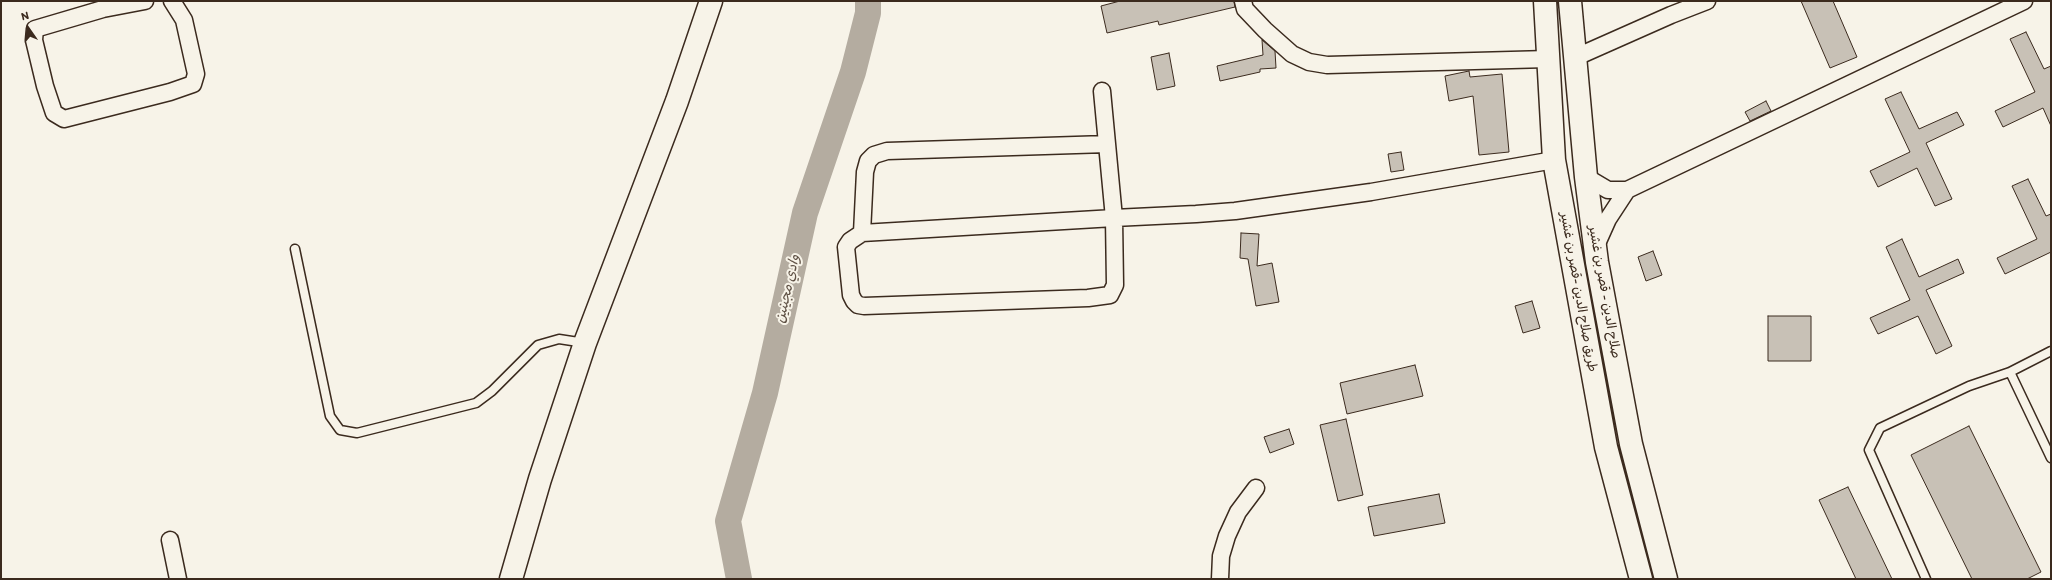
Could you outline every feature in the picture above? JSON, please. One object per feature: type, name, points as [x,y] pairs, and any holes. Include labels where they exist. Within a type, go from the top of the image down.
[{"type":"main road","points":[[510,579],[540,479],[585,343],[676,101],[711,1]]},
{"type":"main road","name":"طريق صلاح الدين -قصر بن غشير","points":[[1544,1],[1554,160],[1606,447],[1641,579]]},
{"type":"main road","name":"صلاح الدين - قصر بن غشير","points":[[1570,1],[1574,58],[1595,249],[1631,444],[1666,579]]},
{"type":"street","points":[[145,1],[102,5],[35,29],[34,40],[45,86],[54,113],[64,119],[170,92],[194,84],[196,74],[184,20],[172,1]]},
{"type":"street","points":[[1243,1],[1245,9],[1265,30],[1292,54],[1309,62],[1327,65],[1548,59]]},
{"type":"street","points":[[1574,58],[1671,15],[1708,1]]},
{"type":"street","points":[[1586,177],[1608,190],[1628,190],[2024,1]]},
{"type":"street","points":[[1102,92],[1114,218],[1115,285],[1110,295],[1088,298],[858,305],[851,294],[846,247],[850,241],[862,233],[1114,218],[1196,214],[1286,204],[1554,160]]},
{"type":"street","points":[[862,233],[865,172],[868,161],[874,154],[887,151],[1107,144]]},
{"type":"street","points":[[1595,249],[1608,219],[1628,190]]},
{"type":"street","points":[[1220,579],[1221,556],[1227,536],[1238,512],[1256,488]]},
{"type":"street","points":[[170,540],[178,579]]},
{"type":"lane","points":[[295,249],[330,416],[340,430],[357,433],[476,403],[492,391],[538,345],[560,339],[585,343]]},
{"type":"lane","points":[[1926,579],[1869,450],[1880,428],[1969,386],[2010,372],[2051,351]]},
{"type":"lane","points":[[2010,372],[2051,458]]},
{"type":"building","points":[[1120,1],[1234,1],[1235,7],[1159,25],[1158,21],[1107,33],[1101,6]]},
{"type":"building","points":[[1801,1],[1833,1],[1857,57],[1830,68]]},
{"type":"building","points":[[2026,32],[2044,69],[2051,66],[2051,126],[2043,108],[2003,127],[1995,111],[2035,92],[2010,39]]},
{"type":"building","points":[[1262,40],[1275,51],[1276,68],[1260,69],[1260,72],[1220,81],[1217,66],[1263,55]]},
{"type":"building","points":[[1169,53],[1175,86],[1157,90],[1151,57]]},
{"type":"building","points":[[1469,71],[1470,77],[1502,74],[1509,152],[1479,155],[1473,96],[1449,101],[1445,76]]},
{"type":"building","points":[[1901,92],[1919,129],[1957,112],[1964,125],[1926,143],[1952,199],[1935,206],[1917,168],[1878,187],[1870,171],[1910,152],[1885,99]]},
{"type":"building","points":[[1766,101],[1771,111],[1750,121],[1745,112]]},
{"type":"building","points":[[1401,152],[1404,170],[1391,172],[1388,154]]},
{"type":"building","points":[[2028,179],[2046,216],[2051,214],[2051,252],[2005,274],[1997,258],[2037,239],[2012,186]]},
{"type":"building","points":[[1241,233],[1259,234],[1257,266],[1272,263],[1279,302],[1256,306],[1248,259],[1240,258]]},
{"type":"building","points":[[1902,239],[1919,277],[1958,259],[1964,273],[1926,290],[1952,346],[1936,354],[1918,316],[1878,334],[1870,318],[1910,300],[1886,247]]},
{"type":"building","points":[[1653,251],[1662,275],[1646,281],[1638,257]]},
{"type":"building","points":[[1532,301],[1540,328],[1523,333],[1515,306]]},
{"type":"building","points":[[1768,316],[1811,316],[1811,361],[1768,361]]},
{"type":"building","points":[[1415,365],[1423,396],[1347,414],[1340,383]]},
{"type":"building","points":[[1346,419],[1363,495],[1338,501],[1320,425]]},
{"type":"building","points":[[1969,426],[2041,572],[2027,579],[1972,579],[1911,455]]},
{"type":"building","points":[[1289,429],[1294,444],[1270,453],[1264,437]]},
{"type":"building","points":[[1848,487],[1892,579],[1856,579],[1819,500]]},
{"type":"building","points":[[1439,494],[1445,523],[1374,536],[1368,507]]},
{"type":"waterway","name":"وادي مجينين","points":[[739,579],[728,521],[765,393],[805,213],[853,72],[868,13],[868,1]]}]
